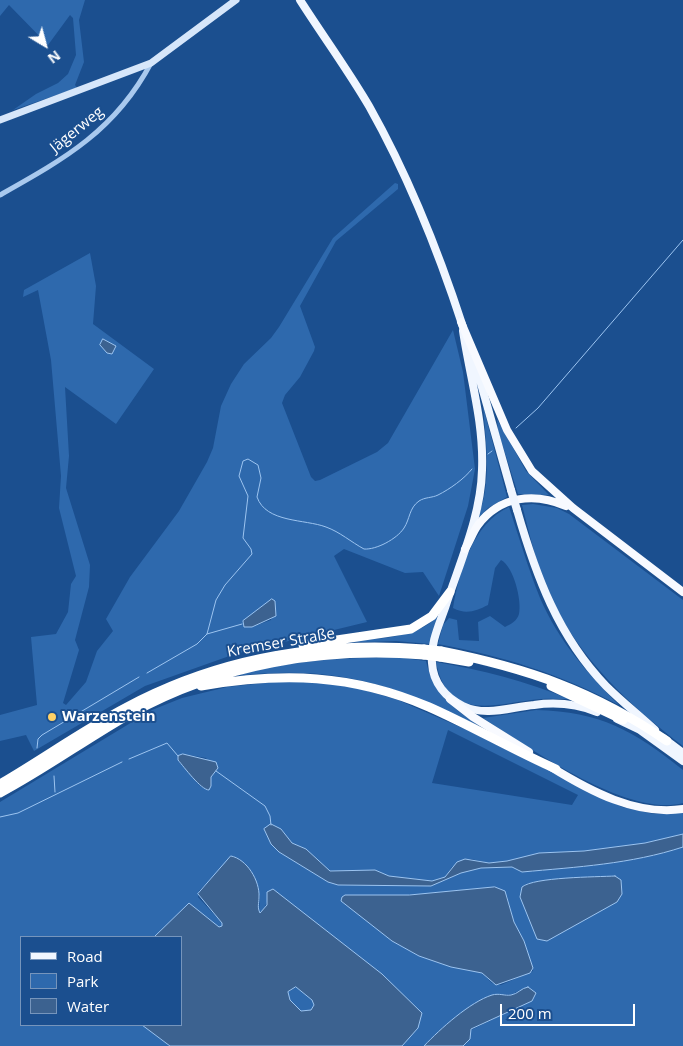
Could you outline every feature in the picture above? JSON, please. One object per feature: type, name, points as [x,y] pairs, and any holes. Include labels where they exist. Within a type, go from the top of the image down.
[{"type":"highway","points":[[462,322],[518,450],[540,480],[573,508],[683,592]]},
{"type":"highway","points":[[464,549],[483,519],[506,502],[539,497],[573,508]]},
{"type":"highway","points":[[238,662],[315,642],[411,629],[432,616],[450,592]]},
{"type":"highway","name":"Kremser Straße","points":[[0,784],[108,718],[238,662],[332,647],[376,646],[488,660],[576,689],[640,722],[667,741]]},
{"type":"highway","name":"Kremser Straße","points":[[0,793],[154,697],[230,672],[300,657],[375,652],[424,652]]},
{"type":"highway","name":"Kremser Straße","points":[[440,654],[535,680],[585,700],[623,720]]},
{"type":"highway","points":[[179,690],[234,681],[282,677],[320,678],[361,684],[398,695],[431,708],[632,806],[663,811],[683,808]]},
{"type":"highway","points":[[450,699],[473,717],[556,769]]},
{"type":"main road","points":[[0,120],[151,63],[236,0]]},
{"type":"main road","points":[[296,0],[315,22]]},
{"type":"main road","points":[[300,0],[364,98],[406,176],[436,247],[462,322],[517,510],[544,594],[569,640],[606,686],[683,753]]},
{"type":"main road","points":[[462,322],[477,403],[482,455],[479,498],[435,636],[432,661],[437,683],[450,699],[466,708],[483,711],[533,704],[561,704],[589,709],[623,720],[683,761]]},
{"type":"street","name":"Jägerweg","points":[[0,195],[51,167],[103,128],[115,116],[151,63]]},
{"type":"green space","points":[[0,0],[85,0],[79,20],[84,62],[75,85],[77,88],[13,110],[36,94],[58,83],[68,74],[76,55],[73,18],[70,15],[48,45],[9,5],[0,16]]},
{"type":"green space","points":[[395,183],[398,184],[398,189],[336,241],[300,306],[315,347],[300,377],[285,395],[282,403],[311,477],[315,481],[320,480],[377,452],[388,443],[453,330],[463,372],[475,469],[468,506],[439,596],[423,572],[405,573],[344,549],[334,556],[367,622],[235,654],[145,686],[34,751],[26,735],[0,741],[0,715],[37,705],[31,637],[56,634],[68,612],[71,584],[76,576],[59,508],[61,476],[51,360],[38,290],[23,297],[24,290],[90,253],[96,286],[93,324],[154,369],[116,424],[65,387],[69,456],[66,488],[90,565],[89,587],[75,640],[79,650],[63,703],[66,705],[86,682],[97,651],[113,631],[106,619],[130,577],[179,511],[207,462],[213,448],[221,406],[231,384],[244,364],[271,338],[279,327],[333,238]],"holes":[[[275,603],[271,620],[252,627],[244,627],[243,621]]]},
{"type":"green space","points":[[483,406],[507,497],[488,508],[478,518],[487,476]]},
{"type":"green space","points":[[497,419],[526,471],[549,495],[518,494],[498,431]]},
{"type":"green space","points":[[533,504],[557,508],[569,514],[683,600],[683,746],[625,697],[591,660],[562,619],[541,574],[522,505]]},
{"type":"green space","points":[[509,507],[540,598],[555,628],[574,655],[619,705],[531,667],[438,644],[443,625],[449,618],[457,620],[459,640],[479,641],[478,622],[490,616],[505,627],[514,622],[518,616],[520,608],[516,585],[510,570],[501,560],[495,568],[488,605],[471,611],[453,608],[464,564],[477,536],[497,514]]},
{"type":"green space","points":[[439,615],[430,644],[396,641],[333,643],[403,635],[428,624]]},
{"type":"green space","points":[[396,657],[426,661],[429,673],[439,692],[453,707],[481,727],[419,699],[362,681],[304,673],[235,676],[295,663],[335,659]]},
{"type":"green space","points":[[436,662],[504,677],[569,699],[541,699],[485,706],[472,705],[460,701],[450,693],[442,680]]},
{"type":"green space","points":[[283,681],[321,682],[361,689],[398,700],[467,730],[622,807],[654,814],[683,812],[683,834],[645,843],[584,851],[539,853],[507,861],[489,863],[471,859],[452,867],[445,877],[432,881],[389,876],[375,870],[330,871],[306,849],[292,843],[281,829],[279,852],[328,882],[338,885],[431,886],[461,873],[481,868],[512,867],[523,872],[584,866],[624,861],[683,847],[683,1046],[463,1046],[467,1043],[471,1030],[508,1012],[519,990],[508,995],[497,994],[489,996],[471,1006],[454,1018],[424,1046],[402,1046],[406,1042],[268,899],[263,912],[259,911],[260,896],[232,856],[199,891],[198,897],[222,923],[222,926],[219,927],[189,903],[155,936],[20,936],[20,1026],[143,1026],[170,1046],[0,1046],[0,802],[152,710],[182,698],[227,687]],"holes":[[[448,730],[578,795],[572,805],[432,783]],[[183,754],[206,758],[216,771],[211,777],[209,790],[195,781]],[[615,876],[622,891],[547,941],[525,884]],[[495,887],[507,896],[514,922],[524,941],[533,971],[501,985],[492,983],[482,973],[451,967],[419,956],[392,941],[342,901],[345,895],[409,895]]]},
{"type":"green space","points":[[536,710],[598,719],[632,734],[648,744],[683,770],[683,803],[660,805],[635,800],[608,791],[552,762],[483,718]]},
{"type":"green space","points":[[296,987],[312,1000],[314,1005],[312,1010],[301,1011],[290,1000],[288,992]]},
{"type":"water","points":[[103,339],[116,346],[112,354],[107,353],[100,345]]},
{"type":"water","points":[[272,599],[275,601],[276,616],[252,627],[244,627],[243,621]]},
{"type":"water","points":[[183,754],[216,762],[218,768],[211,777],[209,790],[197,782],[178,760],[178,756]]},
{"type":"water","points":[[271,824],[281,829],[292,843],[306,849],[330,871],[375,870],[389,876],[432,881],[445,877],[457,862],[465,859],[489,863],[507,861],[539,853],[584,851],[645,843],[683,834],[683,847],[624,861],[583,866],[522,872],[512,867],[481,868],[461,873],[431,886],[338,885],[328,882],[279,852],[271,844],[264,829]]},
{"type":"water","points":[[231,856],[242,861],[255,878],[259,891],[258,907],[260,913],[267,905],[267,892],[273,889],[382,974],[422,1013],[418,1028],[402,1046],[170,1046],[143,1026],[182,1026],[182,936],[155,936],[189,903],[219,927],[222,926],[222,923],[198,894]],"holes":[[[296,987],[312,1000],[314,1005],[311,1010],[301,1011],[290,1000],[288,992]]]},
{"type":"water","points":[[615,876],[621,880],[622,894],[617,902],[547,941],[537,939],[520,897],[522,887],[552,879]]},
{"type":"water","points":[[495,887],[505,891],[514,922],[524,941],[533,968],[530,973],[496,985],[482,973],[451,967],[419,956],[392,941],[341,901],[345,895],[409,895]]},
{"type":"water","points":[[528,987],[536,993],[532,1001],[471,1029],[470,1039],[463,1046],[424,1046],[447,1024],[474,1004],[492,995],[511,995]]},
{"type":"waterway","points":[[516,428],[538,408],[683,240]]},
{"type":"waterway","points":[[488,454],[492,451]]},
{"type":"waterway","points":[[147,673],[197,644],[207,634],[216,600],[225,585],[252,554],[251,549],[243,538],[248,496],[239,476],[243,461],[248,459],[258,465],[261,478],[257,497],[269,512],[287,519],[326,527],[364,549],[380,546],[391,540],[404,528],[411,510],[416,504],[421,500],[436,496],[447,490],[472,469]]},
{"type":"waterway","points":[[207,634],[242,624]]},
{"type":"waterway","points":[[37,748],[38,739],[42,735],[139,677]]},
{"type":"waterway","points":[[129,759],[167,743],[178,756]]},
{"type":"waterway","points":[[0,817],[18,813],[122,762]]},
{"type":"waterway","points":[[216,771],[265,806],[270,816],[271,825]]},
{"type":"waterway","points":[[54,776],[55,792]]},
{"type":"place","name":"Warzenstein","points":[[52,717]]}]
